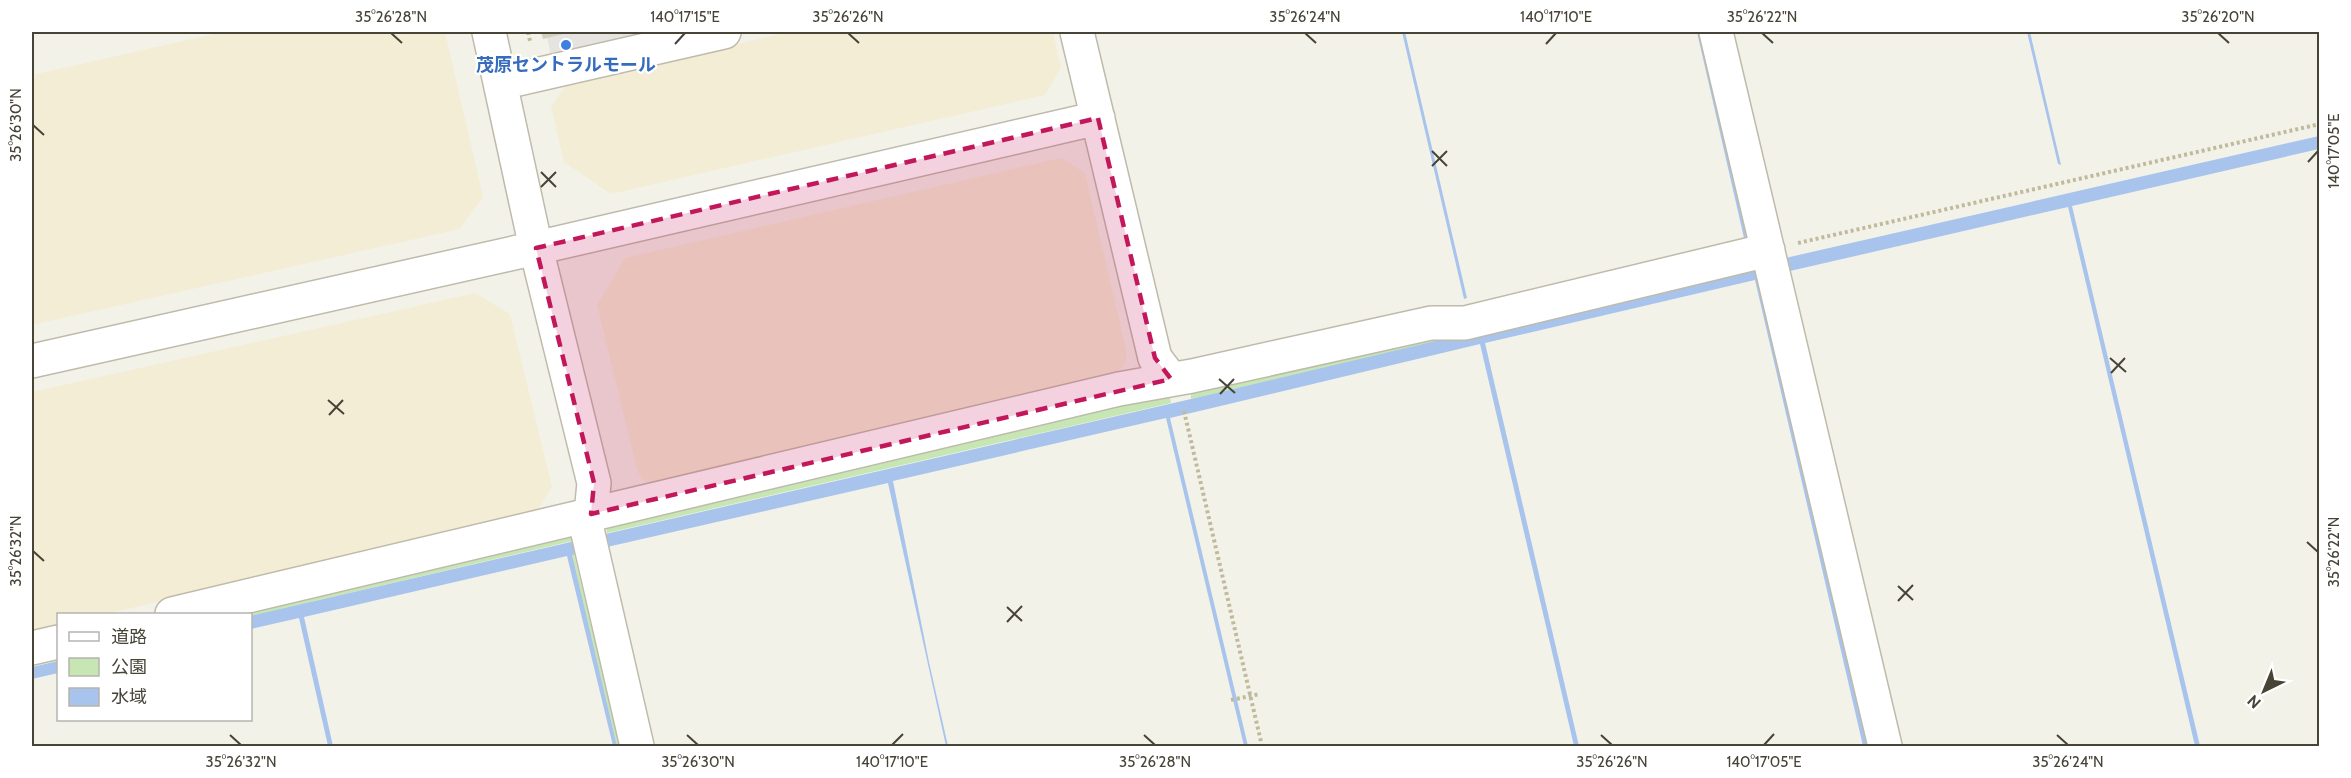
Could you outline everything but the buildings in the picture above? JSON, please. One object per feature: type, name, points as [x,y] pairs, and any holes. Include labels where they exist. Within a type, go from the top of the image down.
[{"type":"street","points":[[489,32],[536,248],[594,483],[587,529],[637,747]]},
{"type":"street","points":[[501,83],[724,32]]},
{"type":"street","points":[[1077,32],[1155,358],[1171,379]]},
{"type":"street","points":[[1716,32],[1885,747]]},
{"type":"street","points":[[32,361],[536,248],[1098,118]]},
{"type":"street","points":[[180,613],[1119,389],[1431,323],[1465,323],[1768,250]]},
{"type":"street","points":[[32,648],[57,642]]},
{"type":"path","points":[[1768,250],[2319,124]]},
{"type":"path","points":[[1171,379],[1179,389],[1262,747]]},
{"type":"path","points":[[1231,700],[1260,694]]},
{"type":"highlighted area","points":[[1098,118],[1155,358],[1171,379],[591,514],[594,483],[536,248]]},
{"type":"shaded area","points":[[223,32],[445,32],[483,197],[460,229],[32,325],[32,75]]},
{"type":"shaded area","name":"茂原セントラルモール","points":[[546,32],[667,32],[551,56]]},
{"type":"shaded area","points":[[789,32],[1053,32],[1061,68],[1045,95],[611,194],[564,162],[551,107],[567,84]]},
{"type":"shaded area","points":[[1061,158],[1085,173],[1127,354],[1124,365],[1117,374],[651,484],[638,473],[597,305],[625,258]]},
{"type":"shaded area","points":[[475,293],[510,314],[552,487],[536,513],[110,613],[57,613],[57,626],[32,632],[32,392]]},
{"type":"green space","points":[[1756,261],[1761,265],[1191,399],[1191,394]]},
{"type":"green space","points":[[1169,393],[1171,403],[607,533],[606,525]]},
{"type":"green space","points":[[570,535],[572,541],[252,616],[252,613],[238,613]]},
{"type":"green space","points":[[574,554],[620,746],[617,746],[571,555]]},
{"type":"water","points":[[1402,32],[1405,32],[1467,298],[1464,299]]},
{"type":"water","points":[[1697,32],[1701,32],[1747,237],[1744,238]]},
{"type":"water","points":[[2027,32],[2030,32],[2061,165],[2058,164]]},
{"type":"water","points":[[2319,136],[2319,149],[2072,206],[2200,746],[2195,746],[2068,207],[1760,278],[1867,746],[1863,746],[1755,280],[1485,343],[1579,746],[1574,746],[1480,344],[1170,418],[1248,746],[1244,746],[1166,418],[893,481],[948,746],[946,746],[888,483],[572,555],[617,746],[613,746],[567,556],[304,617],[333,746],[328,746],[299,618],[252,629],[252,616],[1191,399],[1781,259]]},
{"type":"water","points":[[57,661],[57,673],[32,679],[32,667]]},
{"type":"place","name":"茂原セントラルモール","points":[[566,45]]}]
